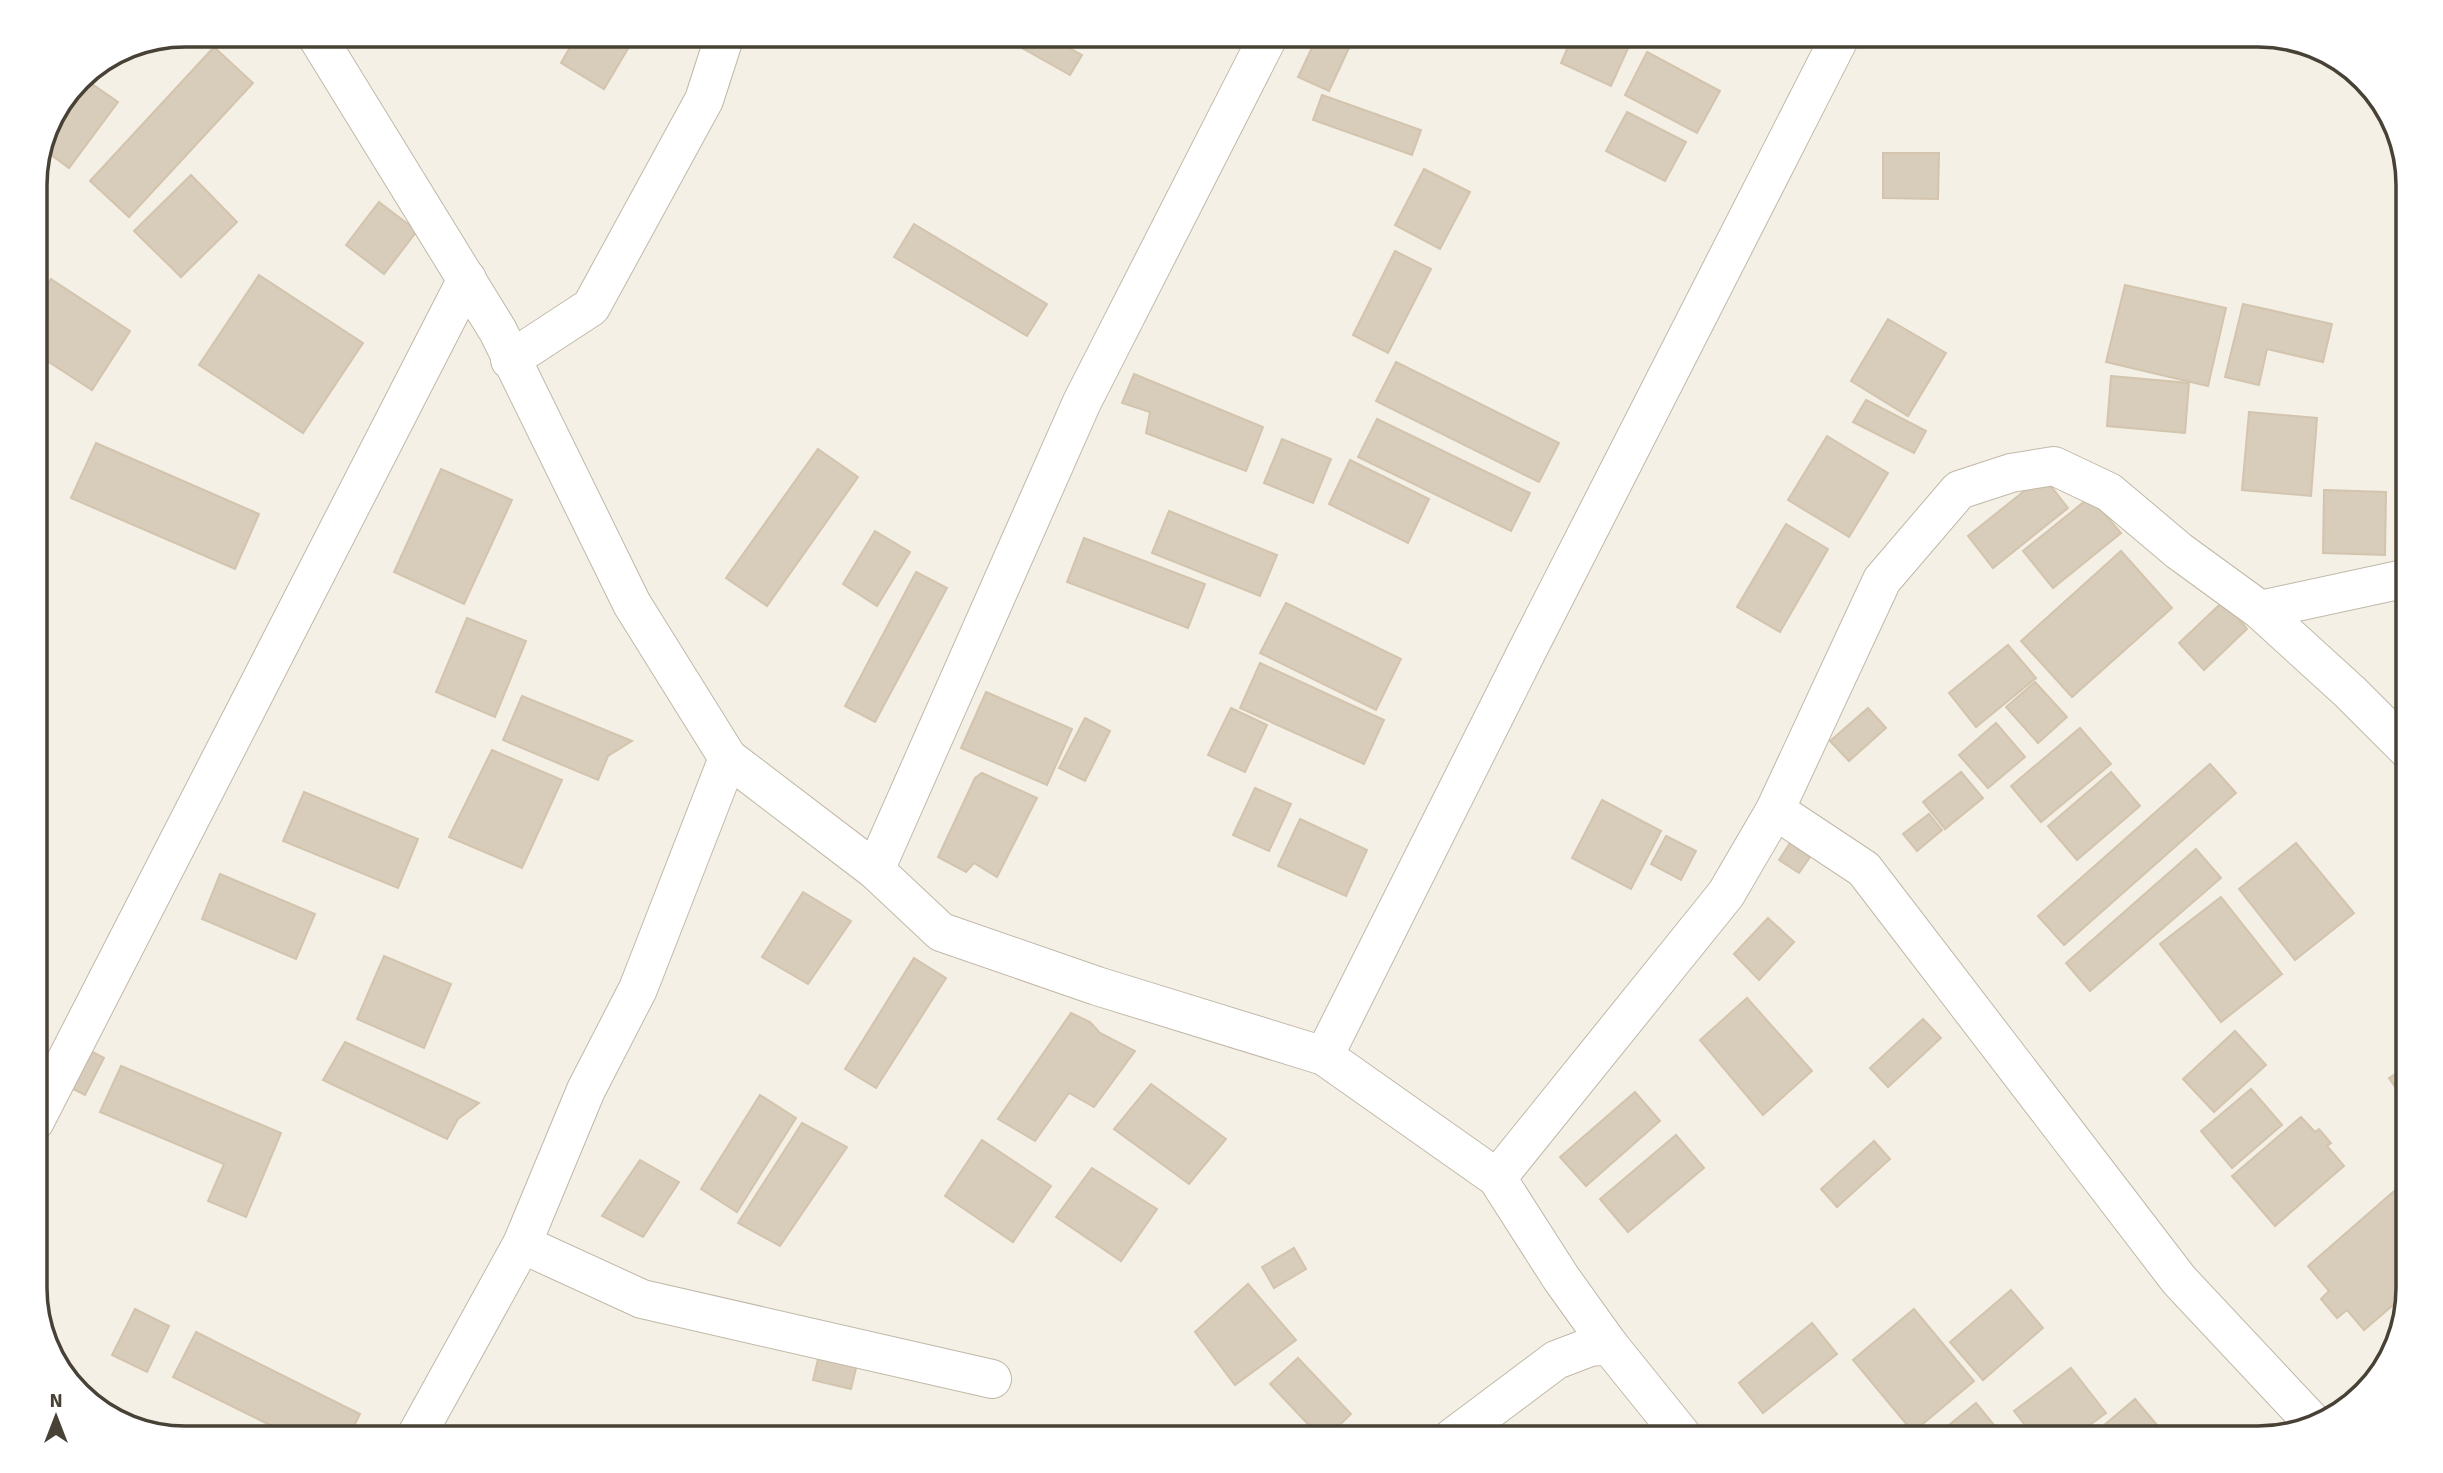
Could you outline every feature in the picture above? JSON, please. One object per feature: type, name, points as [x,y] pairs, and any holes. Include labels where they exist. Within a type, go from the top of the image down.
[{"type":"street","points":[[875,870],[1082,402],[1263,47]]},
{"type":"street","points":[[1324,1056],[1835,47]]},
{"type":"street","points":[[324,48],[498,331],[632,604],[729,758],[875,870],[941,932],[1097,986],[1324,1056],[1497,1178],[1609,1345],[1674,1426]]},
{"type":"street","points":[[510,360],[591,307],[704,100],[721,48]]},
{"type":"street","points":[[48,1096],[467,279]]},
{"type":"street","points":[[1497,1178],[1726,894],[1775,810],[1882,580],[1959,490],[2011,473],[2054,466],[2109,492],[2179,551],[2260,610],[2396,738]]},
{"type":"street","points":[[2260,610],[2395,581]]},
{"type":"street","points":[[422,1426],[522,1244],[586,1090],[638,989],[729,758]]},
{"type":"street","points":[[1775,810],[1864,869],[2179,1280],[2307,1416]]},
{"type":"street","points":[[522,1244],[642,1299],[992,1379]]},
{"type":"street","points":[[1468,1426],[1556,1360],[1590,1347],[1609,1345]]},
{"type":"building","points":[[1312,47],[1349,47],[1329,91],[1298,77]]},
{"type":"building","points":[[1568,47],[1628,47],[1611,86],[1561,63]]},
{"type":"building","points":[[213,48],[253,83],[129,217],[90,181]]},
{"type":"building","points":[[570,48],[628,48],[604,89],[561,63]]},
{"type":"building","points":[[1021,48],[1069,48],[1082,55],[1070,75]]},
{"type":"building","points":[[1647,52],[1720,91],[1697,133],[1625,95]]},
{"type":"building","points":[[92,84],[118,102],[69,168],[51,155],[52,149],[61,124]]},
{"type":"building","points":[[1322,95],[1421,130],[1412,155],[1313,120]]},
{"type":"building","points":[[1627,112],[1686,142],[1665,181],[1606,151]]},
{"type":"building","points":[[1883,153],[1939,153],[1938,199],[1883,198]]},
{"type":"building","points":[[1424,169],[1470,192],[1440,249],[1395,225]]},
{"type":"building","points":[[191,175],[237,222],[181,277],[134,231]]},
{"type":"building","points":[[379,202],[417,231],[384,274],[346,245]]},
{"type":"building","points":[[914,224],[1047,304],[1027,336],[894,257]]},
{"type":"building","points":[[1395,251],[1431,269],[1388,353],[1353,335]]},
{"type":"building","points":[[259,275],[363,343],[303,433],[199,365]]},
{"type":"building","points":[[51,279],[130,331],[92,390],[48,361],[48,284]]},
{"type":"building","points":[[2125,285],[2226,308],[2208,386],[2106,362]]},
{"type":"building","points":[[2243,304],[2332,324],[2323,362],[2267,349],[2259,385],[2225,377]]},
{"type":"building","points":[[1888,319],[1946,353],[1908,416],[1851,381]]},
{"type":"building","points":[[1396,362],[1559,443],[1539,482],[1376,401]]},
{"type":"building","points":[[1134,374],[1263,427],[1246,471],[1146,433],[1150,412],[1122,403]]},
{"type":"building","points":[[2111,376],[2189,383],[2185,433],[2107,426]]},
{"type":"building","points":[[1866,400],[1926,431],[1914,453],[1853,422]]},
{"type":"building","points":[[2249,412],[2317,418],[2311,496],[2242,490]]},
{"type":"building","points":[[1377,419],[1530,493],[1511,531],[1358,457]]},
{"type":"building","points":[[1827,436],[1888,473],[1849,537],[1788,500]]},
{"type":"building","points":[[1282,439],[1331,459],[1313,503],[1264,483]]},
{"type":"building","points":[[96,443],[259,514],[235,569],[71,498]]},
{"type":"building","points":[[818,449],[858,477],[767,606],[726,578]]},
{"type":"building","points":[[1350,460],[1429,499],[1408,543],[1329,504]]},
{"type":"building","points":[[441,469],[512,500],[464,604],[394,572]]},
{"type":"building","points":[[2043,476],[2068,508],[1993,568],[1968,536]]},
{"type":"building","points":[[2324,490],[2386,492],[2385,555],[2323,553]]},
{"type":"building","points":[[2090,497],[2121,533],[2053,588],[2023,551]]},
{"type":"building","points":[[1169,511],[1277,555],[1260,596],[1152,553]]},
{"type":"building","points":[[1786,524],[1828,549],[1780,632],[1737,607]]},
{"type":"building","points":[[875,531],[910,552],[877,606],[843,584]]},
{"type":"building","points":[[1084,538],[1205,584],[1188,628],[1067,582]]},
{"type":"building","points":[[2121,551],[2172,608],[2072,697],[2021,641]]},
{"type":"building","points":[[916,572],[947,588],[875,722],[845,706]]},
{"type":"building","points":[[2230,595],[2246,611],[2238,618],[2247,629],[2204,670],[2179,643]]},
{"type":"building","points":[[1286,603],[1401,659],[1376,710],[1260,653]]},
{"type":"building","points":[[467,618],[526,641],[495,717],[436,692]]},
{"type":"building","points":[[2008,645],[2036,678],[1976,727],[1949,693]]},
{"type":"building","points":[[1260,663],[1384,720],[1364,764],[1240,708]]},
{"type":"building","points":[[2035,682],[2067,717],[2038,743],[2006,707]]},
{"type":"building","points":[[986,692],[1072,729],[1047,785],[961,748]]},
{"type":"building","points":[[522,696],[632,741],[608,756],[598,780],[503,740]]},
{"type":"building","points":[[1231,708],[1267,725],[1245,772],[1208,755]]},
{"type":"building","points":[[1868,708],[1886,728],[1849,761],[1830,741]]},
{"type":"building","points":[[1085,718],[1110,731],[1085,781],[1059,768]]},
{"type":"building","points":[[1996,723],[2025,757],[1988,788],[1959,755]]},
{"type":"building","points":[[2080,728],[2111,764],[2041,822],[2011,786]]},
{"type":"building","points":[[492,750],[562,780],[522,868],[449,837]]},
{"type":"building","points":[[2210,764],[2236,793],[2064,945],[2038,916]]},
{"type":"building","points":[[1961,772],[1983,798],[1945,829],[1923,802]]},
{"type":"building","points":[[2111,772],[2140,806],[2077,860],[2048,826]]},
{"type":"building","points":[[982,773],[1037,798],[997,877],[974,863],[966,872],[938,857],[975,778]]},
{"type":"building","points":[[1255,788],[1291,804],[1269,851],[1233,835]]},
{"type":"building","points":[[304,792],[418,839],[398,888],[283,841]]},
{"type":"building","points":[[1602,800],[1661,831],[1631,889],[1572,858]]},
{"type":"building","points":[[1929,814],[1942,830],[1917,851],[1903,834]]},
{"type":"building","points":[[1300,819],[1367,850],[1346,896],[1278,866]]},
{"type":"building","points":[[1666,836],[1696,851],[1681,880],[1651,864]]},
{"type":"building","points":[[1790,843],[1810,857],[1799,873],[1779,860]]},
{"type":"building","points":[[2296,843],[2354,913],[2295,960],[2239,889]]},
{"type":"building","points":[[2196,849],[2221,878],[2090,991],[2066,963]]},
{"type":"building","points":[[220,874],[315,914],[296,959],[202,919]]},
{"type":"building","points":[[803,892],[851,921],[808,984],[762,957]]},
{"type":"building","points":[[2221,897],[2282,974],[2221,1022],[2160,944]]},
{"type":"building","points":[[1768,918],[1794,942],[1759,980],[1734,954]]},
{"type":"building","points":[[384,956],[451,984],[424,1048],[357,1019]]},
{"type":"building","points":[[914,958],[946,978],[876,1088],[845,1069]]},
{"type":"building","points":[[1747,998],[1812,1071],[1763,1115],[1700,1040]]},
{"type":"building","points":[[1071,1013],[1090,1022],[1100,1033],[1135,1051],[1094,1107],[1069,1093],[1035,1141],[998,1119]]},
{"type":"building","points":[[1923,1019],[1941,1038],[1888,1087],[1870,1068]]},
{"type":"building","points":[[2235,1031],[2266,1065],[2214,1112],[2183,1079]]},
{"type":"building","points":[[345,1042],[479,1103],[458,1119],[447,1139],[323,1080]]},
{"type":"building","points":[[81,1046],[104,1058],[85,1095],[61,1083]]},
{"type":"building","points":[[121,1066],[281,1133],[246,1217],[208,1201],[224,1164],[100,1112]]},
{"type":"building","points":[[2396,1074],[2396,1088],[2389,1078]]},
{"type":"building","points":[[1151,1084],[1226,1139],[1189,1184],[1114,1129]]},
{"type":"building","points":[[2251,1089],[2282,1125],[2232,1168],[2201,1131]]},
{"type":"building","points":[[1635,1092],[1660,1121],[1586,1186],[1560,1157]]},
{"type":"building","points":[[760,1095],[796,1118],[737,1212],[701,1189]]},
{"type":"building","points":[[2301,1117],[2315,1132],[2319,1129],[2331,1143],[2327,1146],[2344,1166],[2275,1226],[2232,1176]]},
{"type":"building","points":[[802,1123],[847,1147],[780,1246],[738,1223]]},
{"type":"building","points":[[1676,1135],[1704,1168],[1628,1232],[1600,1199]]},
{"type":"building","points":[[982,1140],[1051,1186],[1013,1242],[945,1196]]},
{"type":"building","points":[[1874,1141],[1890,1159],[1837,1207],[1821,1189]]},
{"type":"building","points":[[640,1160],[679,1182],[643,1237],[602,1216]]},
{"type":"building","points":[[1092,1168],[1157,1209],[1121,1261],[1056,1217]]},
{"type":"building","points":[[2396,1190],[2395,1303],[2364,1330],[2347,1310],[2337,1318],[2321,1299],[2329,1291],[2308,1266]]},
{"type":"building","points":[[1294,1248],[1306,1269],[1274,1288],[1262,1267]]},
{"type":"building","points":[[1248,1284],[1296,1340],[1235,1385],[1195,1332]]},
{"type":"building","points":[[2011,1290],[2043,1328],[1983,1380],[1950,1342]]},
{"type":"building","points":[[135,1309],[169,1326],[147,1372],[112,1355]]},
{"type":"building","points":[[1914,1309],[1974,1381],[1920,1426],[1908,1426],[1853,1360]]},
{"type":"building","points":[[1812,1323],[1837,1354],[1763,1413],[1739,1383]]},
{"type":"building","points":[[196,1332],[360,1414],[354,1426],[272,1426],[173,1377]]},
{"type":"building","points":[[820,1351],[858,1360],[851,1389],[813,1380]]},
{"type":"building","points":[[1298,1358],[1351,1414],[1338,1426],[1310,1426],[1270,1384]]},
{"type":"building","points":[[2071,1368],[2106,1413],[2088,1426],[2026,1426],[2014,1411]]},
{"type":"building","points":[[2135,1399],[2158,1426],[2103,1426]]},
{"type":"building","points":[[1976,1403],[1995,1426],[1948,1426]]}]
